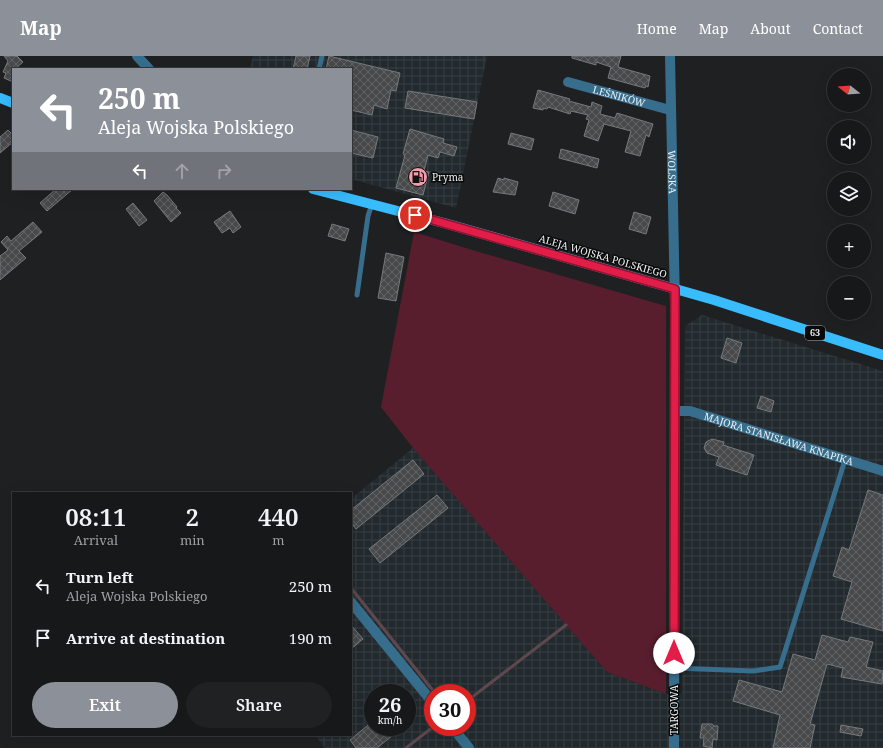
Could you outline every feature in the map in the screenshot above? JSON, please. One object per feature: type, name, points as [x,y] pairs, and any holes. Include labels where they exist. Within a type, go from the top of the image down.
[{"type":"main road","points":[[0,98],[12,103]]},
{"type":"main road","name":"ALEJA WOJSKA POLSKIEGO","points":[[317,190],[444,223],[714,300],[883,355]]},
{"type":"street","points":[[137,56],[148,68]]},
{"type":"street","name":"WOLSKA","points":[[670,56],[675,289]]},
{"type":"street","name":"LEŚNIKÓW","points":[[568,82],[670,110]]},
{"type":"street","name":"TARGOWA","points":[[674,748],[675,289]]},
{"type":"street","name":"MAJORA STANISŁAWA KNAPIKA","points":[[675,411],[690,411],[883,471]]},
{"type":"street","points":[[352,603],[424,692]]},
{"type":"street","points":[[460,736],[470,748]]},
{"type":"lane","points":[[319,68],[322,56]]},
{"type":"lane","points":[[357,295],[368,216],[372,204]]},
{"type":"lane","points":[[674,668],[753,671],[780,667],[845,460]]},
{"type":"shaded area","points":[[253,56],[487,56],[456,208],[352,179],[352,68],[250,68]]},
{"type":"shaded area","points":[[414,232],[666,306],[666,694],[607,672],[413,448],[381,407]]},
{"type":"shaded area","points":[[702,315],[883,371],[883,748],[325,748],[316,736],[352,736],[352,498],[413,448],[607,672],[666,694],[682,693],[685,326]]},
{"type":"building","points":[[4,56],[17,56],[23,62],[16,68],[12,68],[12,82],[4,78],[6,73],[3,72],[8,61]]},
{"type":"building","points":[[296,56],[310,56],[307,68],[293,68]]},
{"type":"building","points":[[329,56],[400,73],[396,91],[391,90],[387,109],[374,105],[372,115],[352,110],[352,68],[326,68]]},
{"type":"building","points":[[572,56],[621,56],[618,67],[650,76],[648,87],[646,86],[645,88],[608,78],[611,67],[596,62],[596,65],[572,58]]},
{"type":"building","points":[[538,90],[570,99],[569,101],[591,107],[592,102],[602,106],[600,114],[615,118],[617,113],[653,124],[649,137],[646,135],[640,156],[625,152],[631,131],[604,124],[598,141],[584,136],[589,120],[586,119],[588,115],[571,111],[570,114],[548,107],[547,109],[543,108],[543,110],[533,108]]},
{"type":"building","points":[[408,91],[477,102],[474,119],[405,108]]},
{"type":"building","points":[[410,129],[444,139],[443,143],[457,147],[454,156],[440,152],[438,158],[428,155],[424,171],[429,172],[423,195],[396,188]]},
{"type":"building","points":[[8,130],[12,134],[12,143],[0,153],[0,137]]},
{"type":"building","points":[[352,130],[378,137],[373,158],[352,153]]},
{"type":"building","points":[[511,133],[534,139],[531,150],[508,144]]},
{"type":"building","points":[[561,149],[599,159],[597,168],[559,158]]},
{"type":"building","points":[[498,178],[518,182],[515,195],[493,192]]},
{"type":"building","points":[[55,190],[72,190],[47,211],[40,203]]},
{"type":"building","points":[[163,192],[181,213],[171,222],[154,201]]},
{"type":"building","points":[[553,192],[579,200],[575,214],[549,206]]},
{"type":"building","points":[[133,203],[147,220],[139,226],[126,209]]},
{"type":"building","points":[[230,211],[241,227],[233,233],[230,228],[222,233],[214,222]]},
{"type":"building","points":[[634,212],[651,217],[646,234],[629,229]]},
{"type":"building","points":[[33,222],[42,232],[19,251],[26,258],[0,280],[0,256],[8,250],[1,242],[7,236],[11,241]]},
{"type":"building","points":[[332,224],[349,229],[345,241],[328,236]]},
{"type":"building","points":[[386,253],[404,257],[396,301],[378,298]]},
{"type":"building","points":[[727,338],[742,343],[736,363],[721,358]]},
{"type":"building","points":[[761,396],[774,401],[771,412],[757,408]]},
{"type":"building","points":[[712,439],[724,442],[723,445],[754,455],[747,475],[716,465],[719,457],[707,453],[704,448],[706,442]]},
{"type":"building","points":[[413,460],[424,474],[356,529],[352,523],[352,509]]},
{"type":"building","points":[[868,490],[883,495],[883,631],[841,619],[852,582],[833,576],[842,547],[849,550]]},
{"type":"building","points":[[437,495],[448,508],[380,563],[369,549]]},
{"type":"building","points":[[352,626],[363,639],[352,648]]},
{"type":"building","points":[[822,635],[848,642],[850,637],[873,642],[866,667],[883,671],[882,684],[841,677],[843,668],[827,664],[810,724],[815,725],[810,748],[773,748],[780,715],[733,701],[739,680],[782,692],[793,654],[815,660]]},
{"type":"building","points":[[702,724],[712,724],[714,726],[718,726],[717,740],[713,739],[712,748],[703,746],[704,738],[700,738]]},
{"type":"building","points":[[841,725],[863,729],[861,736],[840,732]]},
{"type":"building","points":[[364,728],[364,736],[392,736],[377,748],[356,748],[350,740]]},
{"type":"waterway","points":[[352,589],[428,684]]},
{"type":"waterway","points":[[476,694],[566,625]]},
{"type":"waterway","points":[[406,748],[424,734]]},
{"type":"place","name":"Pryma","points":[[418,177]]},
{"type":"route","points":[[415,215],[675,289],[674,653]]}]
